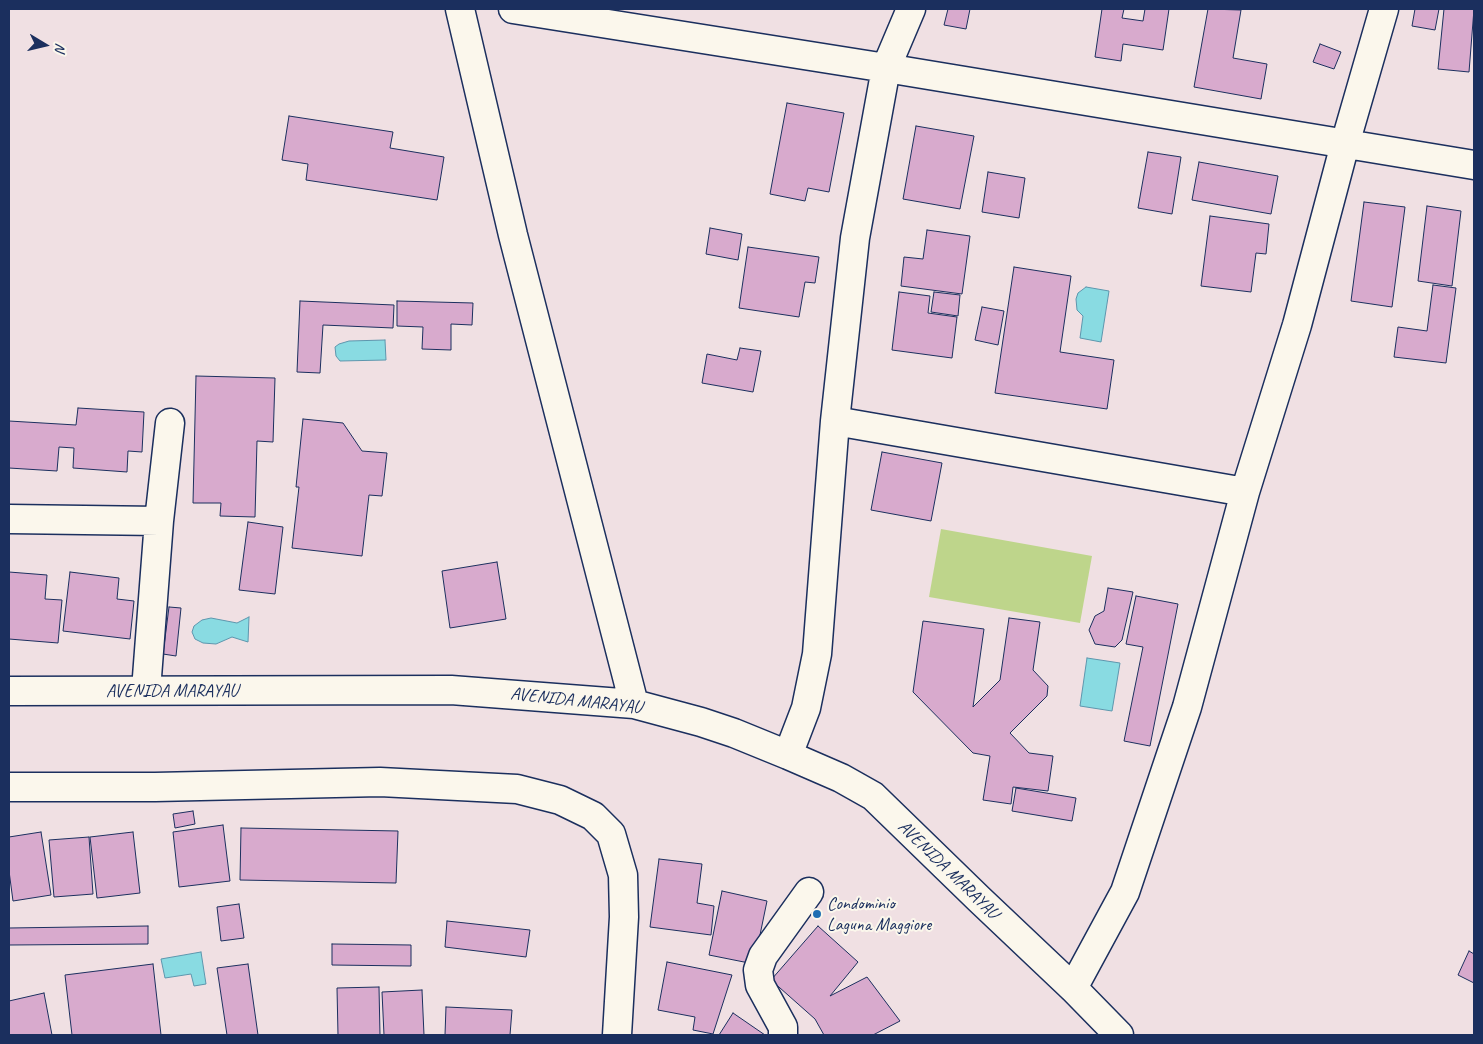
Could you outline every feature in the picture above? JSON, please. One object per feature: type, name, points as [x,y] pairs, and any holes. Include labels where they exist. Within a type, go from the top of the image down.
[{"type":"street","points":[[460,9],[515,245],[634,704]]},
{"type":"street","points":[[513,9],[886,68],[1474,165]]},
{"type":"street","points":[[788,755],[806,708],[817,654],[835,421],[855,238],[886,68],[911,9]]},
{"type":"street","points":[[1073,988],[1125,892],[1187,707],[1245,492],[1297,325],[1345,144],[1384,9]]},
{"type":"street","points":[[835,421],[1245,492]]},
{"type":"street","points":[[146,690],[170,423]]},
{"type":"street","points":[[9,518],[160,521]]},
{"type":"street","name":"AVENIDA MARAYAU","points":[[9,691],[146,690],[256,692],[451,690],[634,704],[734,732],[840,778],[873,796],[957,879],[1073,988],[1119,1035]]},
{"type":"street","points":[[9,787],[155,787],[380,782],[517,789],[560,800],[593,816],[611,834],[623,874],[624,917],[617,1035]]},
{"type":"street","points":[[783,1035],[783,1027],[760,985],[758,970],[763,956],[809,892]]},
{"type":"green space","points":[[941,529],[1092,556],[1080,623],[929,597]]},
{"type":"water","points":[[1086,287],[1109,291],[1101,342],[1080,338],[1083,316],[1077,310],[1076,299],[1078,293]]},
{"type":"water","points":[[385,340],[386,360],[340,361],[336,356],[335,347],[339,344],[349,341]]},
{"type":"water","points":[[249,617],[248,642],[232,637],[216,644],[203,643],[195,639],[192,632],[194,626],[202,620],[211,618],[237,623]]},
{"type":"water","points":[[1087,658],[1120,663],[1112,711],[1080,706]]},
{"type":"water","points":[[201,952],[206,984],[194,986],[191,974],[165,978],[161,959]]},
{"type":"building","points":[[948,9],[970,9],[966,29],[944,25]]},
{"type":"building","points":[[1102,9],[1124,9],[1122,18],[1143,21],[1145,9],[1169,9],[1163,50],[1123,44],[1121,61],[1095,57]]},
{"type":"building","points":[[1208,9],[1241,10],[1233,58],[1267,64],[1261,99],[1194,87]]},
{"type":"building","points":[[1415,9],[1439,9],[1435,30],[1412,26]]},
{"type":"building","points":[[1444,9],[1474,9],[1469,72],[1438,69]]},
{"type":"building","points":[[1320,44],[1341,52],[1334,69],[1313,62]]},
{"type":"building","points":[[787,103],[844,113],[829,192],[808,188],[805,201],[770,194]]},
{"type":"building","points":[[289,116],[393,132],[390,148],[444,157],[437,200],[306,180],[308,164],[282,160]]},
{"type":"building","points":[[916,126],[974,136],[960,209],[903,199]]},
{"type":"building","points":[[1148,152],[1181,157],[1172,214],[1138,208]]},
{"type":"building","points":[[1199,162],[1278,176],[1271,214],[1192,200]]},
{"type":"building","points":[[988,172],[1025,178],[1019,218],[982,212]]},
{"type":"building","points":[[1364,202],[1405,207],[1392,307],[1351,301]]},
{"type":"building","points":[[1427,206],[1461,211],[1452,286],[1418,281]]},
{"type":"building","points":[[1210,216],[1269,224],[1266,254],[1256,253],[1251,292],[1201,286]]},
{"type":"building","points":[[710,228],[742,234],[738,260],[706,254]]},
{"type":"building","points":[[927,230],[970,236],[962,294],[901,286],[904,257],[923,259]]},
{"type":"building","points":[[748,247],[819,257],[815,283],[805,282],[799,317],[739,308]]},
{"type":"building","points":[[1014,267],[1071,276],[1060,352],[1114,360],[1107,409],[995,393]]},
{"type":"building","points":[[1433,285],[1456,288],[1446,363],[1394,357],[1398,327],[1427,331]]},
{"type":"building","points":[[899,292],[930,296],[928,313],[957,317],[952,358],[892,350]]},
{"type":"building","points":[[934,292],[960,295],[958,316],[931,312]]},
{"type":"building","points":[[300,301],[394,305],[393,328],[323,325],[320,373],[297,372]]},
{"type":"building","points":[[397,301],[473,303],[472,325],[451,324],[451,350],[422,349],[423,327],[397,326]]},
{"type":"building","points":[[982,307],[1004,311],[998,345],[975,340]]},
{"type":"building","points":[[740,348],[761,351],[753,392],[702,383],[707,354],[737,360]]},
{"type":"building","points":[[196,376],[275,378],[273,442],[257,441],[255,517],[220,516],[221,503],[193,503]]},
{"type":"building","points":[[78,408],[144,412],[142,452],[128,451],[127,472],[73,468],[74,448],[59,447],[57,471],[9,468],[9,421],[76,425]]},
{"type":"building","points":[[303,419],[343,423],[362,451],[387,453],[382,496],[369,495],[362,556],[292,548],[299,487],[296,487]]},
{"type":"building","points":[[882,452],[942,463],[931,521],[871,510]]},
{"type":"building","points":[[248,522],[283,527],[275,594],[239,590]]},
{"type":"building","points":[[497,562],[506,619],[450,628],[442,571]]},
{"type":"building","points":[[9,572],[47,575],[45,599],[62,600],[58,643],[9,639]]},
{"type":"building","points":[[70,572],[119,578],[117,599],[134,601],[130,639],[63,631]]},
{"type":"building","points":[[1108,588],[1133,592],[1122,640],[1115,647],[1095,644],[1089,630],[1095,616],[1104,611]]},
{"type":"building","points":[[1136,596],[1178,604],[1150,746],[1124,741],[1143,647],[1126,644]]},
{"type":"building","points":[[169,607],[181,608],[176,656],[163,654]]},
{"type":"building","points":[[1009,618],[1040,622],[1033,670],[1048,686],[1047,696],[1010,733],[1029,753],[1053,756],[1048,791],[1013,787],[1011,804],[983,800],[990,756],[973,753],[913,692],[923,621],[984,629],[973,707],[1000,680]]},
{"type":"building","points":[[1016,788],[1076,798],[1072,821],[1012,811]]},
{"type":"building","points":[[193,811],[195,824],[175,828],[173,814]]},
{"type":"building","points":[[223,825],[230,881],[179,887],[173,832]]},
{"type":"building","points":[[241,828],[398,831],[396,883],[240,880]]},
{"type":"building","points":[[41,832],[51,895],[13,901],[9,871],[9,837]]},
{"type":"building","points":[[133,832],[140,893],[97,898],[90,837]]},
{"type":"building","points":[[89,837],[93,894],[54,897],[49,840]]},
{"type":"building","points":[[659,859],[702,864],[697,903],[714,906],[711,935],[650,927]]},
{"type":"building","points":[[722,891],[767,901],[754,964],[709,955]]},
{"type":"building","points":[[239,904],[244,938],[221,941],[217,907]]},
{"type":"building","points":[[447,921],[530,930],[526,957],[445,947]]},
{"type":"building","points":[[148,926],[148,944],[9,945],[9,928]]},
{"type":"building","points":[[818,926],[858,962],[830,996],[867,977],[900,1021],[873,1035],[824,1035],[815,1019],[771,980]]},
{"type":"building","points":[[332,944],[411,945],[411,966],[332,965]]},
{"type":"building","points":[[1469,951],[1474,954],[1474,983],[1458,975]]},
{"type":"building","points":[[667,962],[732,975],[713,1034],[693,1030],[695,1017],[658,1010]]},
{"type":"building","points":[[153,964],[161,1035],[72,1035],[65,975]]},
{"type":"building","points":[[248,964],[258,1035],[227,1035],[217,968]]},
{"type":"building","points":[[379,987],[380,1035],[338,1035],[337,988]]},
{"type":"building","points":[[422,990],[424,1035],[384,1035],[382,992]]},
{"type":"building","points":[[44,993],[52,1035],[9,1035],[9,1001]]},
{"type":"building","points":[[446,1007],[512,1010],[510,1035],[445,1035]]},
{"type":"building","points":[[733,1013],[765,1035],[719,1035]]},
{"type":"place","name":"Condominio Laguna Maggiore","points":[[817,914]]}]
